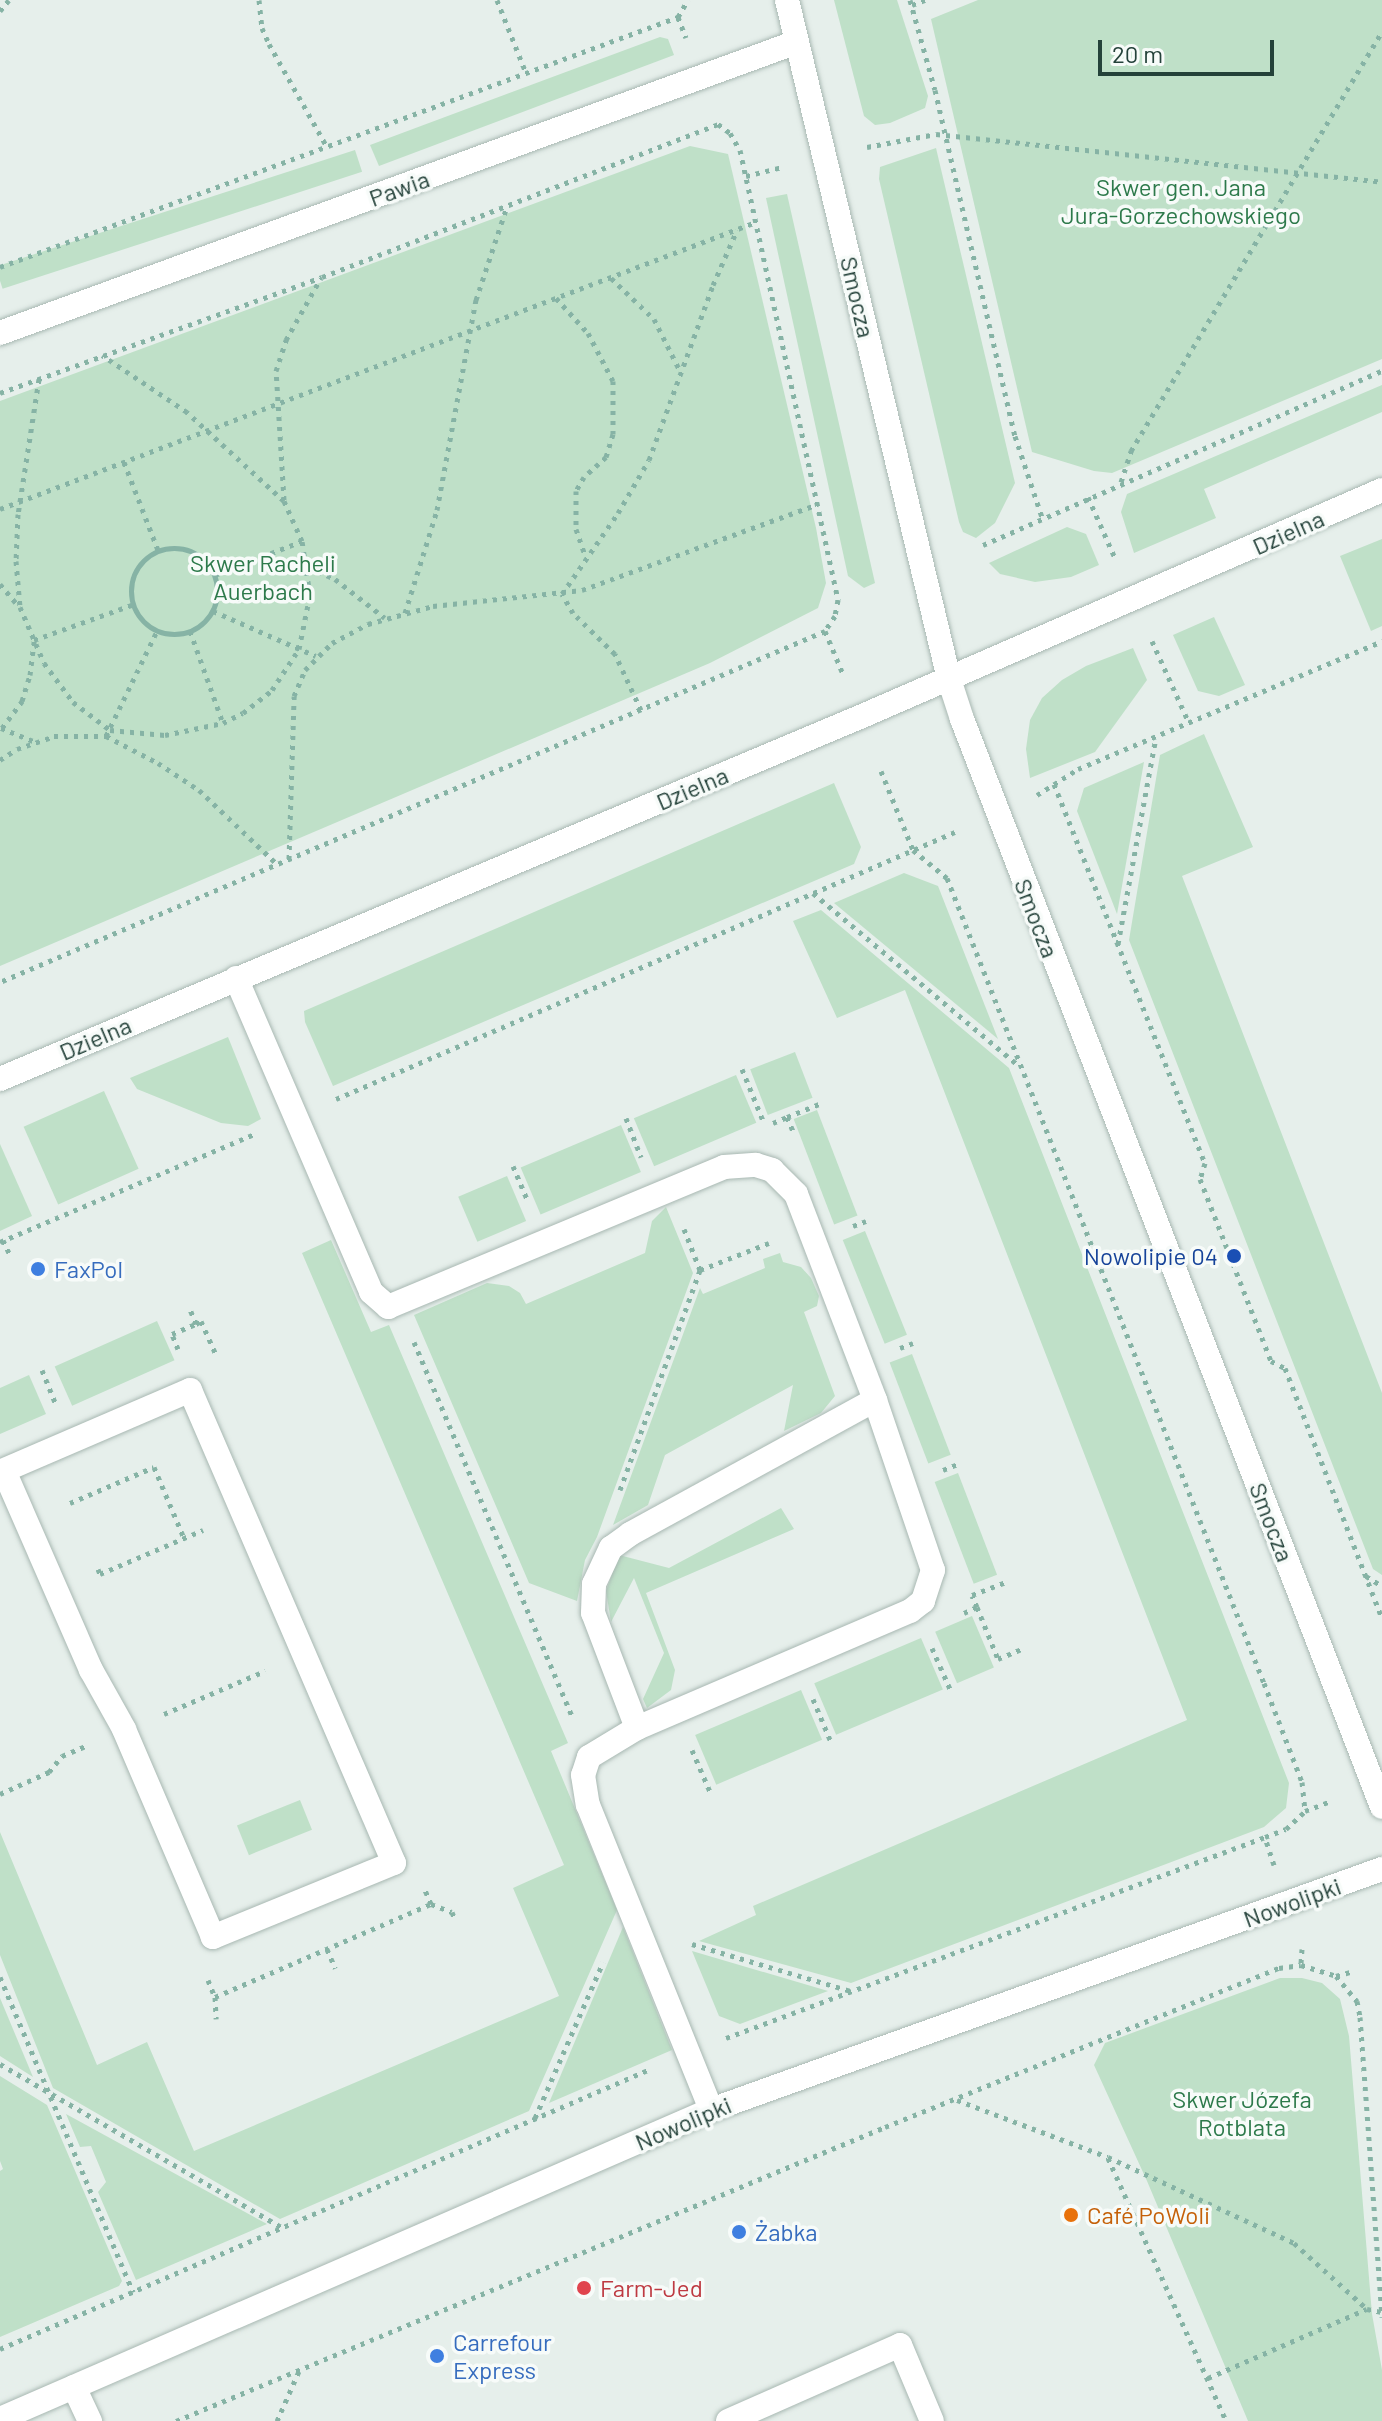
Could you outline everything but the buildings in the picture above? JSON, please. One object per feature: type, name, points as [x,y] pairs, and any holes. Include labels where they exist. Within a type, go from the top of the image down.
[{"type":"street","name":"Smocza","points":[[787,0],[949,679],[1008,843],[1382,1807]]},
{"type":"street","name":"Pawia","points":[[0,333],[797,42]]},
{"type":"street","name":"Dzielna","points":[[0,1079],[949,679],[1382,490]]},
{"type":"street","points":[[236,978],[371,1292],[388,1307],[398,1306],[724,1167],[756,1165],[772,1170],[796,1194],[931,1555],[931,1586],[923,1601],[910,1611],[637,1728],[589,1757],[583,1775],[588,1805],[711,2110]]},
{"type":"street","points":[[190,1390],[394,1863],[213,1937],[124,1729],[91,1670],[2,1471],[190,1390]]},
{"type":"street","points":[[637,1728],[593,1613],[594,1584],[611,1548],[875,1400]]},
{"type":"street","name":"Nowolipki","points":[[0,2419],[711,2110],[1382,1869]]},
{"type":"street","points":[[728,2421],[900,2345],[932,2421]]},
{"type":"street","points":[[74,2387],[90,2421]]},
{"type":"path","points":[[0,11],[9,0]]},
{"type":"path","points":[[259,0],[262,28],[269,44],[327,147]]},
{"type":"path","points":[[497,0],[526,73]]},
{"type":"path","points":[[0,267],[678,17],[688,0]]},
{"type":"path","points":[[925,0],[911,3],[946,135],[1015,436],[1042,517]]},
{"type":"path","points":[[1121,482],[1131,451],[1382,32]]},
{"type":"path","points":[[0,393],[322,277],[718,124],[738,144],[838,594],[835,616],[825,631],[0,982]]},
{"type":"path","points":[[746,176],[905,137],[946,135],[1382,182]]},
{"type":"path","points":[[405,613],[437,510],[469,332],[484,274],[508,205]]},
{"type":"path","points":[[0,509],[756,222]]},
{"type":"path","points":[[562,594],[618,513],[649,460],[737,230]]},
{"type":"path","points":[[39,378],[20,501],[16,561],[20,607],[44,663],[73,702],[110,730],[165,735],[223,723],[243,713],[272,690],[299,649],[309,611],[309,567],[302,541],[284,501],[274,392],[278,361],[322,277]]},
{"type":"path","points":[[611,278],[654,319],[681,372]]},
{"type":"path","points":[[556,298],[588,333],[613,381],[616,409],[606,457],[584,477],[576,491],[576,529],[586,556]]},
{"type":"path","points":[[102,355],[166,397],[208,430],[284,501]]},
{"type":"path","points":[[983,545],[1005,538],[1042,517],[1121,482],[1382,371]]},
{"type":"path","points":[[124,461],[158,550]]},
{"type":"path","points":[[1088,497],[1116,561]]},
{"type":"path","points":[[289,859],[291,716],[299,682],[316,656],[350,631],[433,606],[562,594],[601,584],[818,504]]},
{"type":"path","points":[[215,575],[302,541]]},
{"type":"path","points":[[175,547],[192,551],[206,560],[215,575],[218,593],[213,611],[190,631],[174,635],[157,631],[142,621],[132,605],[130,588],[134,572],[144,559],[158,550],[175,547]]},
{"type":"path","points":[[309,567],[344,585],[386,619]]},
{"type":"path","points":[[0,584],[20,607]]},
{"type":"path","points":[[562,594],[573,613],[615,654],[641,710]]},
{"type":"path","points":[[34,640],[132,605]]},
{"type":"path","points":[[213,611],[316,656]]},
{"type":"path","points":[[106,736],[157,631]]},
{"type":"path","points":[[190,631],[223,723]]},
{"type":"path","points":[[825,631],[843,674]]},
{"type":"path","points":[[34,640],[22,701],[1,728],[35,742]]},
{"type":"path","points":[[1152,641],[1189,723]]},
{"type":"path","points":[[1033,798],[1071,772],[1382,641]]},
{"type":"path","points":[[0,760],[35,742],[69,734],[106,736],[158,763],[199,790],[277,864]]},
{"type":"path","points":[[1118,945],[1156,736]]},
{"type":"path","points":[[881,771],[913,850],[947,878],[1296,1768],[1306,1797],[1305,1811]]},
{"type":"path","points":[[1054,784],[1205,1163],[1200,1179],[1271,1361],[1285,1368],[1382,1618]]},
{"type":"path","points":[[11,1257],[2,1241],[141,1185],[955,832]]},
{"type":"path","points":[[813,893],[1020,1066]]},
{"type":"path","points":[[742,1069],[766,1126]]},
{"type":"path","points":[[787,1117],[821,1103]]},
{"type":"path","points":[[626,1118],[643,1162]]},
{"type":"path","points":[[513,1166],[531,1210]]},
{"type":"path","points":[[615,1503],[700,1270],[683,1228]]},
{"type":"path","points":[[700,1270],[772,1242],[767,1230]]},
{"type":"path","points":[[398,1306],[589,1757]]},
{"type":"path","points":[[189,1307],[196,1324]]},
{"type":"path","points":[[177,1347],[172,1334],[201,1321],[220,1363]]},
{"type":"path","points":[[42,1370],[52,1397]]},
{"type":"path","points":[[70,1503],[154,1467],[184,1538]]},
{"type":"path","points":[[64,1489],[76,1517]]},
{"type":"path","points":[[94,1560],[100,1574],[207,1528]]},
{"type":"path","points":[[1365,1575],[1382,1586]]},
{"type":"path","points":[[972,1595],[1006,1582]]},
{"type":"path","points":[[977,1607],[998,1659],[1022,1649]]},
{"type":"path","points":[[930,1642],[951,1691]]},
{"type":"path","points":[[151,1719],[275,1667]]},
{"type":"path","points":[[810,1693],[831,1742]]},
{"type":"path","points":[[0,1794],[49,1772],[62,1756],[89,1744]]},
{"type":"path","points":[[690,1744],[711,1794]]},
{"type":"path","points":[[0,2349],[687,2052],[1286,1829],[1305,1811],[1328,1802]]},
{"type":"path","points":[[1265,1837],[1274,1865]]},
{"type":"path","points":[[421,1879],[431,1904]]},
{"type":"path","points":[[215,1997],[431,1904],[452,1912],[454,1917]]},
{"type":"path","points":[[690,1943],[852,1992]]},
{"type":"path","points":[[535,2119],[609,1948]]},
{"type":"path","points":[[327,1949],[335,1968]]},
{"type":"path","points":[[1301,1965],[1302,1949]]},
{"type":"path","points":[[176,2421],[957,2100],[1279,1968],[1301,1965],[1336,1976],[1357,2001],[1382,2314],[1367,2309],[1294,2243],[1108,2157],[957,2100]]},
{"type":"path","points":[[1336,1976],[1353,1971]]},
{"type":"path","points":[[204,1972],[215,1997],[216,2019]]},
{"type":"path","points":[[0,1977],[133,2292]]},
{"type":"path","points":[[0,2064],[283,2228]]},
{"type":"path","points":[[1108,2157],[1226,2421]]},
{"type":"path","points":[[1208,2378],[1367,2309]]},
{"type":"path","points":[[277,2421],[300,2370]]},
{"type":"green space","points":[[834,0],[897,0],[928,96],[925,108],[890,123],[875,125],[864,116]]},
{"type":"green space","name":"Skwer gen. Jana Jura-Gorzechowskiego","points":[[978,0],[1382,0],[1382,359],[1112,473],[1094,471],[1032,452],[931,19]]},
{"type":"green space","points":[[660,37],[668,39],[674,55],[379,166],[370,145]]},
{"type":"green space","name":"Skwer Racheli Auerbach","points":[[690,146],[728,154],[816,528],[826,583],[818,608],[710,663],[0,966],[0,401]]},
{"type":"green space","points":[[936,148],[1015,483],[995,523],[976,538],[963,532],[959,522],[879,179],[880,167]]},
{"type":"green space","points":[[355,150],[362,172],[3,289],[0,265]]},
{"type":"green space","points":[[787,194],[875,583],[864,588],[848,576],[766,198]]},
{"type":"green space","points":[[1382,385],[1382,412],[1204,489],[1216,518],[1134,553],[1121,512],[1127,494]]},
{"type":"green space","points":[[1067,527],[1086,534],[1099,565],[1071,577],[1035,582],[1000,574],[989,563]]},
{"type":"green space","points":[[1382,539],[1382,626],[1371,631],[1340,556]]},
{"type":"green space","points":[[1214,617],[1245,685],[1219,696],[1198,691],[1173,635]]},
{"type":"green space","points":[[1133,648],[1147,680],[1095,752],[1030,778],[1026,749],[1030,720],[1042,698],[1062,680],[1086,666]]},
{"type":"green space","points":[[1204,734],[1253,847],[1182,876],[1382,1393],[1382,1575],[1373,1569],[1129,940],[1160,755]]},
{"type":"green space","points":[[1144,762],[1117,914],[1077,811],[1084,788]]},
{"type":"green space","points":[[834,783],[861,847],[854,864],[333,1086],[305,1022],[304,1011]]},
{"type":"green space","points":[[904,873],[938,886],[998,1039],[834,903]]},
{"type":"green space","points":[[821,910],[1009,1068],[1289,1783],[1286,1808],[1264,1827],[851,1983],[699,1941],[756,1915],[753,1906],[1187,1720],[905,990],[837,1018],[793,921]]},
{"type":"green space","points":[[228,1037],[261,1119],[248,1126],[221,1123],[137,1089],[130,1078]]},
{"type":"green space","points":[[795,1052],[813,1098],[768,1115],[750,1069]]},
{"type":"green space","points":[[736,1075],[756,1123],[654,1166],[634,1118]]},
{"type":"green space","points":[[104,1091],[139,1169],[58,1204],[24,1127]]},
{"type":"green space","points":[[817,1110],[857,1215],[834,1224],[794,1119]]},
{"type":"green space","points":[[621,1125],[641,1172],[541,1215],[521,1168]]},
{"type":"green space","points":[[0,1144],[32,1216],[0,1231]]},
{"type":"green space","points":[[507,1176],[526,1221],[477,1242],[458,1197]]},
{"type":"green space","points":[[666,1207],[693,1273],[597,1537],[585,1560],[577,1601],[529,1583],[414,1315],[487,1283],[509,1286],[520,1293],[526,1304],[645,1253],[652,1221]]},
{"type":"green space","points":[[865,1231],[907,1335],[885,1344],[843,1240]]},
{"type":"green space","points":[[331,1240],[371,1332],[389,1325],[568,1743],[551,1751],[617,1910],[529,2111],[280,2219],[53,2088],[0,1955],[0,1832],[97,2065],[147,2042],[194,2151],[559,1996],[513,1888],[564,1865],[302,1253]]},
{"type":"green space","points":[[780,1253],[783,1262],[801,1267],[811,1278],[819,1296],[817,1306],[804,1312],[835,1396],[821,1413],[784,1431],[793,1385],[665,1455],[648,1505],[613,1525],[700,1288],[703,1294],[765,1268],[763,1259]]},
{"type":"green space","points":[[157,1321],[174,1360],[72,1406],[55,1367]]},
{"type":"green space","points":[[912,1354],[951,1455],[928,1463],[890,1363]]},
{"type":"green space","points":[[29,1375],[46,1414],[0,1434],[0,1388]]},
{"type":"green space","points":[[958,1473],[997,1575],[974,1584],[935,1482]]},
{"type":"green space","points":[[781,1508],[794,1529],[646,1593],[675,1670],[671,1690],[647,1708],[643,1699],[664,1653],[634,1578],[611,1622],[606,1591],[619,1555],[669,1568]]},
{"type":"green space","points":[[972,1616],[994,1668],[957,1683],[935,1632]]},
{"type":"green space","points":[[921,1638],[943,1690],[836,1735],[814,1683]]},
{"type":"green space","points":[[801,1690],[822,1740],[716,1785],[695,1735]]},
{"type":"green space","points":[[300,1800],[312,1830],[249,1855],[237,1825]]},
{"type":"green space","points":[[623,1927],[672,2050],[549,2103]]},
{"type":"green space","points":[[692,1951],[828,1991],[740,2024],[719,2016]]},
{"type":"green space","name":"Skwer Józefa Rotblata","points":[[1280,1978],[1302,1978],[1322,1983],[1340,1999],[1349,2036],[1372,2314],[1382,2370],[1382,2421],[1248,2421],[1147,2181],[1094,2065],[1105,2043]]},
{"type":"green space","points":[[0,1998],[33,2077],[0,2056]]},
{"type":"green space","points":[[0,2076],[47,2105],[122,2281],[119,2286],[0,2337],[0,2171],[3,2169],[0,2161]]},
{"type":"green space","points":[[66,2114],[267,2224],[136,2280],[98,2192],[106,2182],[91,2146],[80,2147]]},
{"type":"place","name":"Nowolipie 04","points":[[1234,1256]]},
{"type":"place","name":"FaxPol","points":[[38,1269]]},
{"type":"place","name":"Café PoWoli","points":[[1071,2215]]},
{"type":"place","name":"Żabka","points":[[739,2232]]},
{"type":"place","name":"Farm-Jed","points":[[584,2288]]},
{"type":"place","name":"Carrefour Express","points":[[437,2356]]}]
